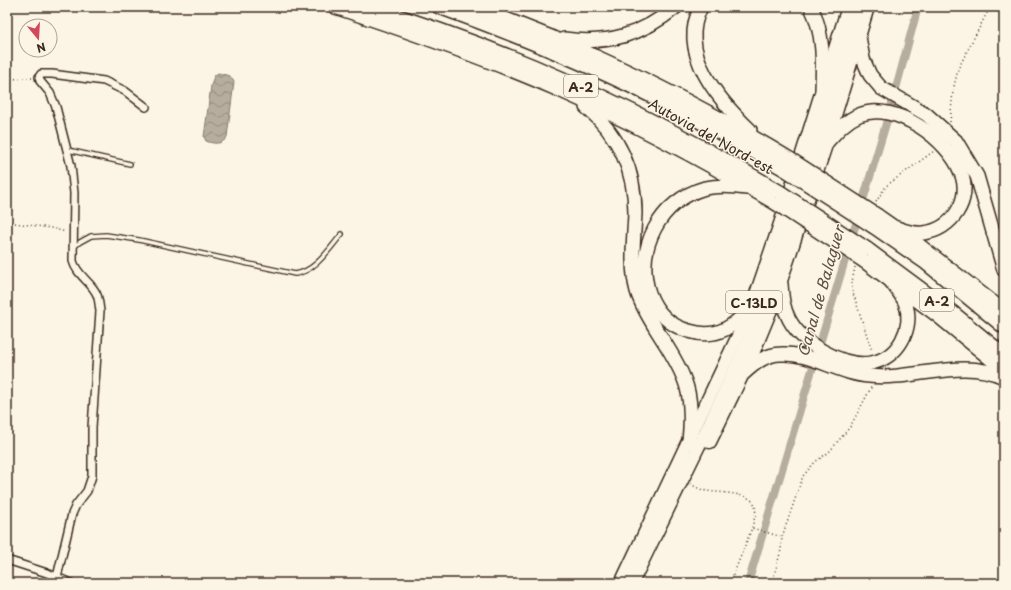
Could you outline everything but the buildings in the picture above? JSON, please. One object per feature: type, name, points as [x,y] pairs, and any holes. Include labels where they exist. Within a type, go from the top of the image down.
[{"type":"highway","points":[[335,7],[472,55],[574,96],[659,138],[751,189],[778,198],[865,255],[890,280],[937,315],[1004,370]]},
{"type":"highway","name":"Autovia del Nord-est","points":[[369,7],[409,19],[468,40],[568,81],[661,125],[742,169],[778,198]]},
{"type":"highway","name":"Autovia del Nord-est","points":[[439,7],[494,27],[602,73],[788,165],[876,222],[1004,327]]},
{"type":"highway","points":[[475,7],[551,37],[663,88],[763,142]]},
{"type":"highway","points":[[551,37],[589,41],[620,37],[646,27],[676,7]]},
{"type":"highway","points":[[701,7],[695,22],[694,41],[702,70],[726,105],[788,165]]},
{"type":"highway","points":[[811,7],[818,26],[822,44],[822,91]]},
{"type":"highway","points":[[860,37],[863,59],[870,75],[881,88],[926,114],[956,141],[977,176],[1004,270]]},
{"type":"highway","points":[[574,96],[597,117],[612,134],[629,169],[635,202],[633,265],[635,284],[646,313],[674,356],[686,382],[692,410],[689,442]]},
{"type":"highway","points":[[827,142],[848,122],[859,115],[875,111],[888,113],[900,117],[926,132],[946,149],[959,168],[963,178],[964,191],[959,209],[953,219],[942,227],[923,233],[909,232],[876,222]]},
{"type":"highway","points":[[751,189],[726,186],[712,187],[691,193],[678,201],[661,218],[653,230],[646,251],[645,268],[648,288],[655,306],[666,318],[682,329],[702,334],[720,331],[736,324],[752,306]]},
{"type":"highway","points":[[897,228],[1004,310]]},
{"type":"highway","name":"A-2","points":[[865,255],[952,312],[1004,355]]},
{"type":"highway","points":[[744,372],[757,361],[772,355],[787,354],[830,360],[870,363],[884,358],[898,348],[906,332],[908,313],[903,298],[890,280]]},
{"type":"highway","points":[[781,284],[783,305],[793,326],[830,360],[851,373],[873,377],[899,376],[966,369],[985,371],[1004,377]]},
{"type":"main road","name":"C-13LD","points":[[621,583],[752,306],[781,221],[848,7]]},
{"type":"main road","points":[[632,583],[756,324],[773,279],[857,7]]},
{"type":"main road","points":[[641,565],[672,516],[689,484],[766,324],[781,284],[827,142],[868,7]]},
{"type":"street","points":[[57,577],[74,510],[87,491],[92,476],[92,427],[100,311],[96,292],[76,268],[73,257],[74,185],[71,166],[54,100],[40,81],[39,77],[41,74],[52,74],[104,81],[125,91],[146,107]]},
{"type":"street","points":[[7,560],[71,583]]},
{"type":"lane","points":[[67,150],[130,164]]},
{"type":"lane","points":[[74,247],[91,236],[106,235],[139,240],[294,274],[305,271],[313,266],[321,259],[342,234]]},
{"type":"path","points":[[949,128],[953,91],[958,69],[990,7]]},
{"type":"path","points":[[7,79],[39,77]]},
{"type":"path","points":[[7,222],[60,230],[74,236]]},
{"type":"path","points":[[854,298],[873,355]]},
{"type":"path","points":[[772,583],[782,537],[803,476],[815,462],[829,452],[850,427],[873,384]]},
{"type":"path","points":[[689,484],[703,490],[739,495],[751,499],[754,503],[756,509],[752,528],[730,583]]},
{"type":"path","points":[[752,528],[782,537]]},
{"type":"water","points":[[218,73],[230,76],[234,82],[227,137],[220,143],[212,143],[206,141],[204,137],[211,86],[214,76]]},
{"type":"waterway","name":"Canal de Balaguer","points":[[748,583],[891,107],[918,7]]}]
